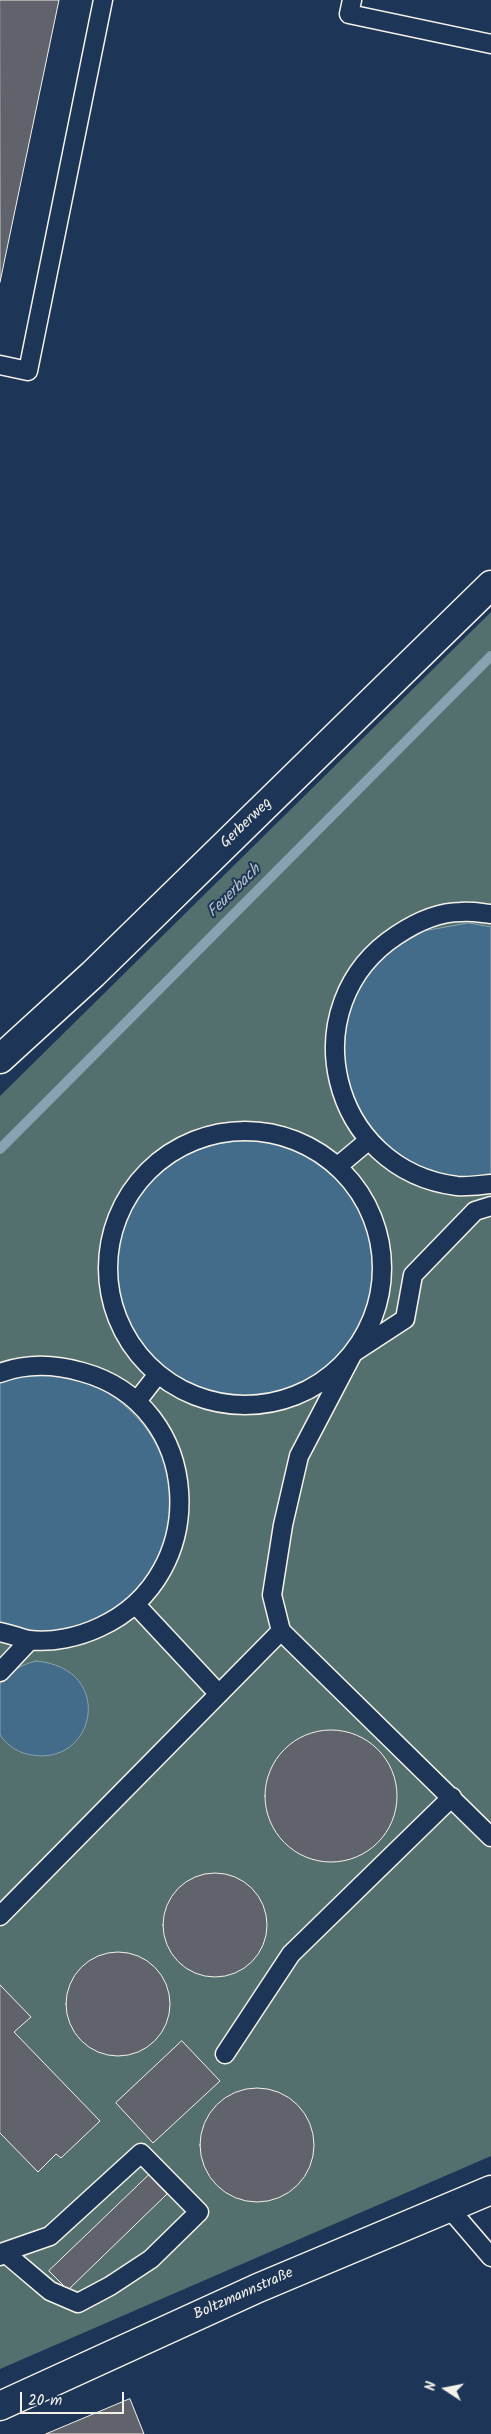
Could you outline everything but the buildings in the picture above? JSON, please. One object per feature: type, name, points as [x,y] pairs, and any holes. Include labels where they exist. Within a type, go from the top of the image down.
[{"type":"street","name":"Gerberweg","points":[[0,1059],[93,974],[491,585]]},
{"type":"street","name":"Boltzmannstraße","points":[[0,2406],[258,2288],[491,2190]]},
{"type":"lane","points":[[0,365],[28,371],[103,0]]},
{"type":"lane","points":[[352,0],[349,14],[491,44]]},
{"type":"lane","points":[[491,914],[459,912],[416,923],[378,947],[350,983],[335,1026],[335,1071],[349,1114],[377,1150],[414,1175],[457,1186],[491,1184]]},
{"type":"lane","points":[[491,1206],[475,1211],[413,1274],[405,1319],[353,1353],[329,1377],[299,1394],[266,1404],[232,1405],[199,1398],[158,1374],[138,1355],[118,1319],[108,1279],[111,1238],[126,1199],[152,1167],[185,1144],[224,1131],[265,1131],[305,1143],[338,1166],[364,1198],[379,1236],[382,1269],[373,1318],[353,1353],[298,1456],[283,1525],[272,1595],[281,1631],[491,1836]]},
{"type":"lane","points":[[338,1166],[369,1140]]},
{"type":"lane","points":[[0,1373],[16,1367],[59,1365],[101,1377],[136,1401],[161,1430],[176,1465],[181,1503],[176,1540],[168,1558],[160,1575],[136,1604],[112,1621],[87,1633],[58,1639],[30,1640],[0,1632]]},
{"type":"lane","points":[[136,1401],[158,1374]]},
{"type":"lane","points":[[136,1604],[219,1694]]},
{"type":"lane","points":[[0,1916],[281,1631]]},
{"type":"lane","points":[[0,1672],[30,1640]]},
{"type":"lane","points":[[225,2054],[291,1954],[452,1797]]},
{"type":"lane","points":[[141,2153],[199,2212],[151,2259],[110,2286],[78,2303],[50,2292],[2,2254],[50,2236],[141,2153]]},
{"type":"lane","points":[[449,2208],[491,2257]]},
{"type":"green space","points":[[491,612],[491,2156],[0,2369],[0,1096]]},
{"type":"water","points":[[469,923],[491,927],[491,1182],[487,1183],[407,1169],[351,1110],[341,1030],[356,987],[386,953],[424,931]]},
{"type":"water","points":[[232,1141],[258,1141],[283,1146],[306,1156],[327,1170],[345,1188],[359,1209],[369,1232],[374,1257],[374,1283],[369,1308],[359,1331],[345,1352],[327,1370],[306,1384],[283,1394],[258,1399],[232,1399],[207,1394],[184,1384],[163,1370],[145,1352],[131,1331],[121,1308],[116,1283],[116,1257],[121,1232],[131,1209],[145,1188],[163,1170],[184,1156],[207,1146]]},
{"type":"water","points":[[42,1373],[76,1378],[95,1385],[123,1404],[141,1422],[163,1461],[171,1502],[165,1541],[147,1577],[120,1606],[85,1626],[44,1634],[0,1626],[0,1380]]},
{"type":"water","points":[[36,1661],[62,1668],[79,1681],[87,1698],[88,1716],[81,1734],[69,1748],[50,1755],[27,1754],[19,1751],[11,1747],[0,1734],[0,1684],[16,1669]]},
{"type":"waterway","name":"Feuerbach","points":[[0,1149],[491,656]]}]
